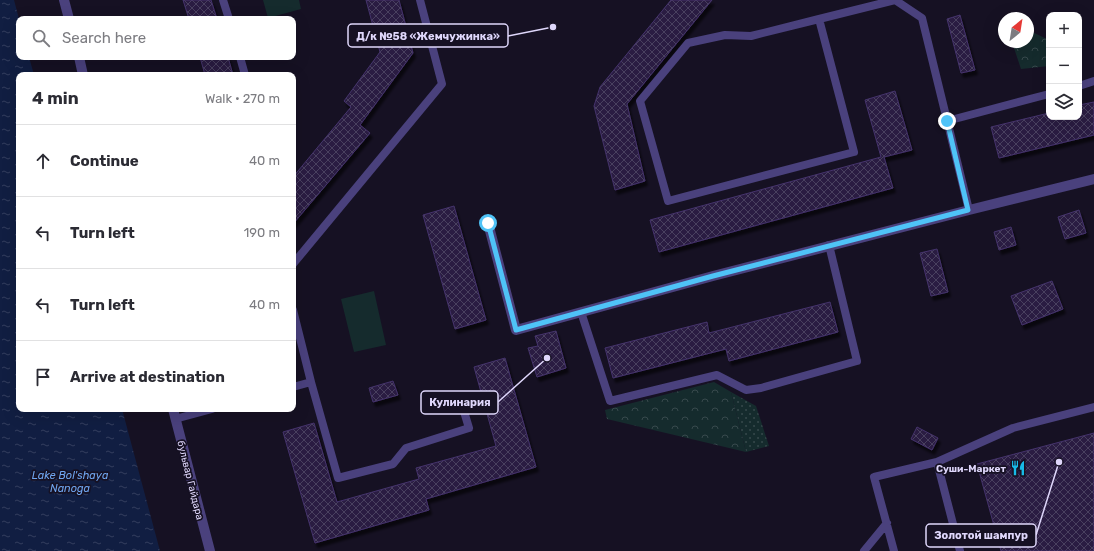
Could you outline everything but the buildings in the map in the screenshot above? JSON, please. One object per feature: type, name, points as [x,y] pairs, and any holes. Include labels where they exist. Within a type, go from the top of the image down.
[{"type":"street","points":[[64,0],[68,16]]},
{"type":"street","points":[[80,60],[82,72]]},
{"type":"street","points":[[488,223],[516,330],[830,245],[1094,179]]},
{"type":"street","name":"бульвар Гайдара","points":[[174,414],[210,551]]},
{"type":"lane","points":[[223,0],[228,16]]},
{"type":"lane","points":[[296,260],[442,84],[420,0]]},
{"type":"lane","points":[[818,19],[854,152],[668,201],[640,101],[688,43],[725,35],[751,36],[818,19],[895,0],[922,18],[968,210]]},
{"type":"lane","points":[[241,60],[244,72]]},
{"type":"lane","points":[[1082,85],[1094,81]]},
{"type":"lane","points":[[947,121],[1046,95]]},
{"type":"lane","points":[[581,312],[610,402],[717,375],[746,390],[761,388],[857,361],[830,245]]},
{"type":"lane","points":[[296,322],[338,478],[393,464],[406,448],[469,428],[462,405]]},
{"type":"lane","points":[[296,386],[311,382]]},
{"type":"lane","points":[[894,551],[874,477],[937,462],[1013,428],[1094,407]]},
{"type":"lane","points":[[174,414],[189,412]]},
{"type":"lane","points":[[937,462],[960,551]]},
{"type":"lane","points":[[864,551],[886,522]]},
{"type":"green space","points":[[263,0],[299,0],[301,9],[275,16],[267,16]]},
{"type":"green space","points":[[1034,33],[1046,39],[1046,66],[1021,69],[1014,48],[1034,48]]},
{"type":"green space","points":[[374,291],[386,345],[354,352],[341,299]]},
{"type":"green space","points":[[714,382],[731,392],[746,452],[607,419],[605,410]]},
{"type":"green space","points":[[731,392],[756,406],[769,446],[746,452]]},
{"type":"water","name":"Lake Bol'shaya Nanoga","points":[[0,0],[14,0],[18,16],[16,16],[16,60],[30,60],[33,72],[16,72],[16,412],[123,412],[160,551],[0,551]]},
{"type":"place","name":"Д/к №58 «Жемчужинка»","points":[[553,27]]},
{"type":"place","name":"Кулинария","points":[[547,358]]},
{"type":"place","name":"Золотой шампур","points":[[1059,462]]},
{"type":"place","name":"Суши-Маркет","points":[[1018,468]]},
{"type":"route","points":[[488,223],[516,330],[622,300],[968,210],[947,121]]}]
